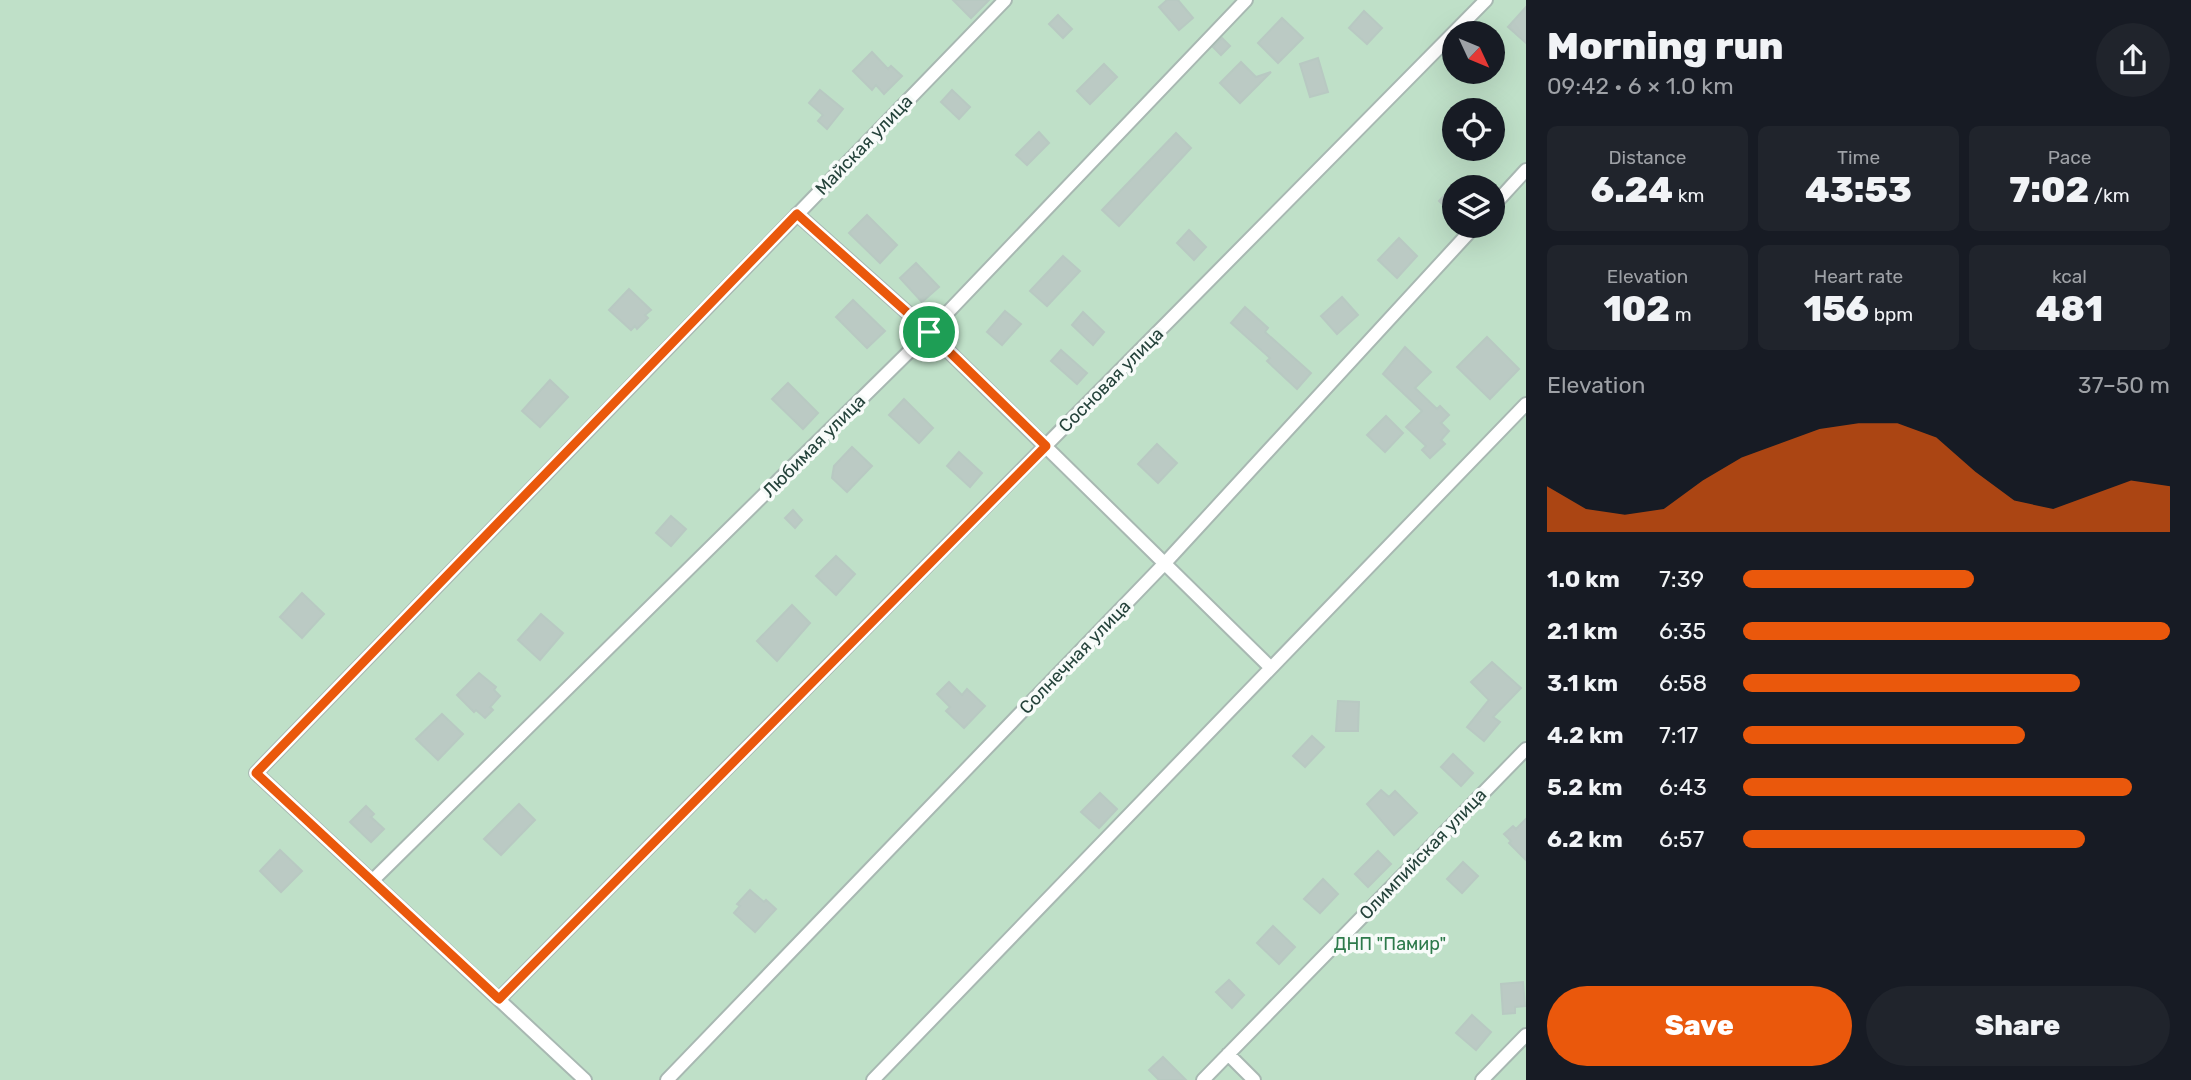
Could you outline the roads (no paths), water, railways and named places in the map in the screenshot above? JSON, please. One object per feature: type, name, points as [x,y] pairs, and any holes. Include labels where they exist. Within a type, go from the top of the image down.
[{"type":"street","name":"Майская улица","points":[[372,881],[256,773],[1005,0]]},
{"type":"street","name":"Любимая улица","points":[[372,881],[929,332],[1247,0]]},
{"type":"street","name":"Сосновая улица","points":[[499,999],[1486,0]]},
{"type":"street","points":[[1505,193],[1526,170]]},
{"type":"street","points":[[797,214],[929,332],[1271,668]]},
{"type":"street","name":"Солнечная улица","points":[[667,1080],[1166,563],[1464,238]]},
{"type":"street","points":[[873,1080],[1526,404]]},
{"type":"street","name":"Олимпийская улица","points":[[1203,1080],[1526,749]]},
{"type":"street","points":[[372,881],[585,1080]]},
{"type":"street","points":[[1482,1080],[1526,1035]]},
{"type":"street","points":[[1228,1054],[1254,1080]]},
{"type":"park label","name":"ДНП \"Памир\"","points":[[1390,944]]}]
